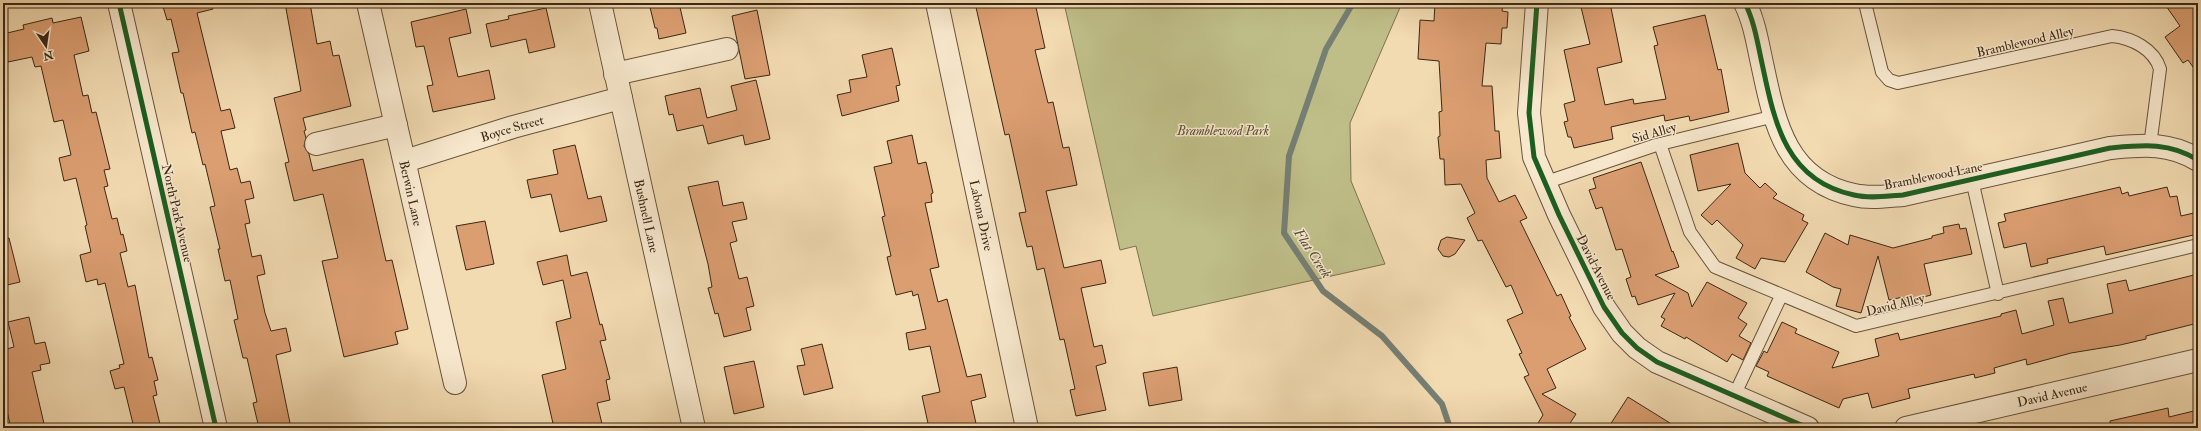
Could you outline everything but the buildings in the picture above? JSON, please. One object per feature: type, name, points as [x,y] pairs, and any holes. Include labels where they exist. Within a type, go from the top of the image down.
[{"type":"street","name":"North Park Avenue","points":[[119,3],[216,428]]},
{"type":"street","name":"Berwin Lane","points":[[368,3],[455,383]]},
{"type":"street","name":"Bushnell Lane","points":[[600,3],[694,428]]},
{"type":"street","name":"Labona Drive","points":[[938,3],[1027,428]]},
{"type":"street","name":"David Avenue","points":[[1537,3],[1529,112],[1534,156],[1544,182],[1604,307],[1622,333],[1637,348],[1656,362],[1808,428]]},
{"type":"street","name":"Bramblewood Lane","points":[[1745,3],[1754,26],[1775,116],[1786,146],[1796,160],[1812,176],[1833,189],[1854,196],[1873,197],[1903,195],[2110,148],[2150,146],[2177,149],[2198,160]]},
{"type":"street","points":[[615,74],[727,49]]},
{"type":"street","name":"Boyce Street","points":[[405,161],[514,127],[621,98]]},
{"type":"street","points":[[316,144],[396,125]]},
{"type":"street","name":"David Avenue","points":[[1914,427],[2198,360]]},
{"type":"lane","name":"Bramblewood Alley","points":[[1865,3],[1882,72],[1888,80],[1898,83],[2112,36],[2127,39],[2142,46],[2155,58],[2160,69],[2150,146]]},
{"type":"lane","name":"Sid Alley","points":[[1544,182],[1660,144],[1775,116]]},
{"type":"lane","name":"David Alley","points":[[1660,144],[1683,217],[1694,240],[1709,261],[1721,271],[1850,325],[1861,327],[2198,245]]},
{"type":"lane","points":[[1972,180],[1998,294]]},
{"type":"lane","points":[[1734,396],[1781,296]]},
{"type":"green space","name":"Bramblewood Park","points":[[1064,3],[1402,3],[1350,123],[1351,181],[1385,264],[1153,316],[1136,246],[1120,250]]},
{"type":"waterway","name":"Flat Creek","points":[[1353,3],[1326,49],[1289,156],[1284,233],[1323,291],[1382,336],[1442,404],[1450,428]]},
{"type":"cycle path","points":[[119,3],[216,428]]},
{"type":"cycle path","points":[[1537,3],[1529,113],[1534,157],[1559,215],[1604,307],[1622,333],[1637,348],[1657,362],[1808,428]]},
{"type":"cycle path","points":[[1745,3],[1754,27],[1779,130],[1788,148],[1799,164],[1813,177],[1831,188],[1866,197],[1903,195],[2110,148],[2122,147],[2156,146],[2177,150],[2198,160]]}]
